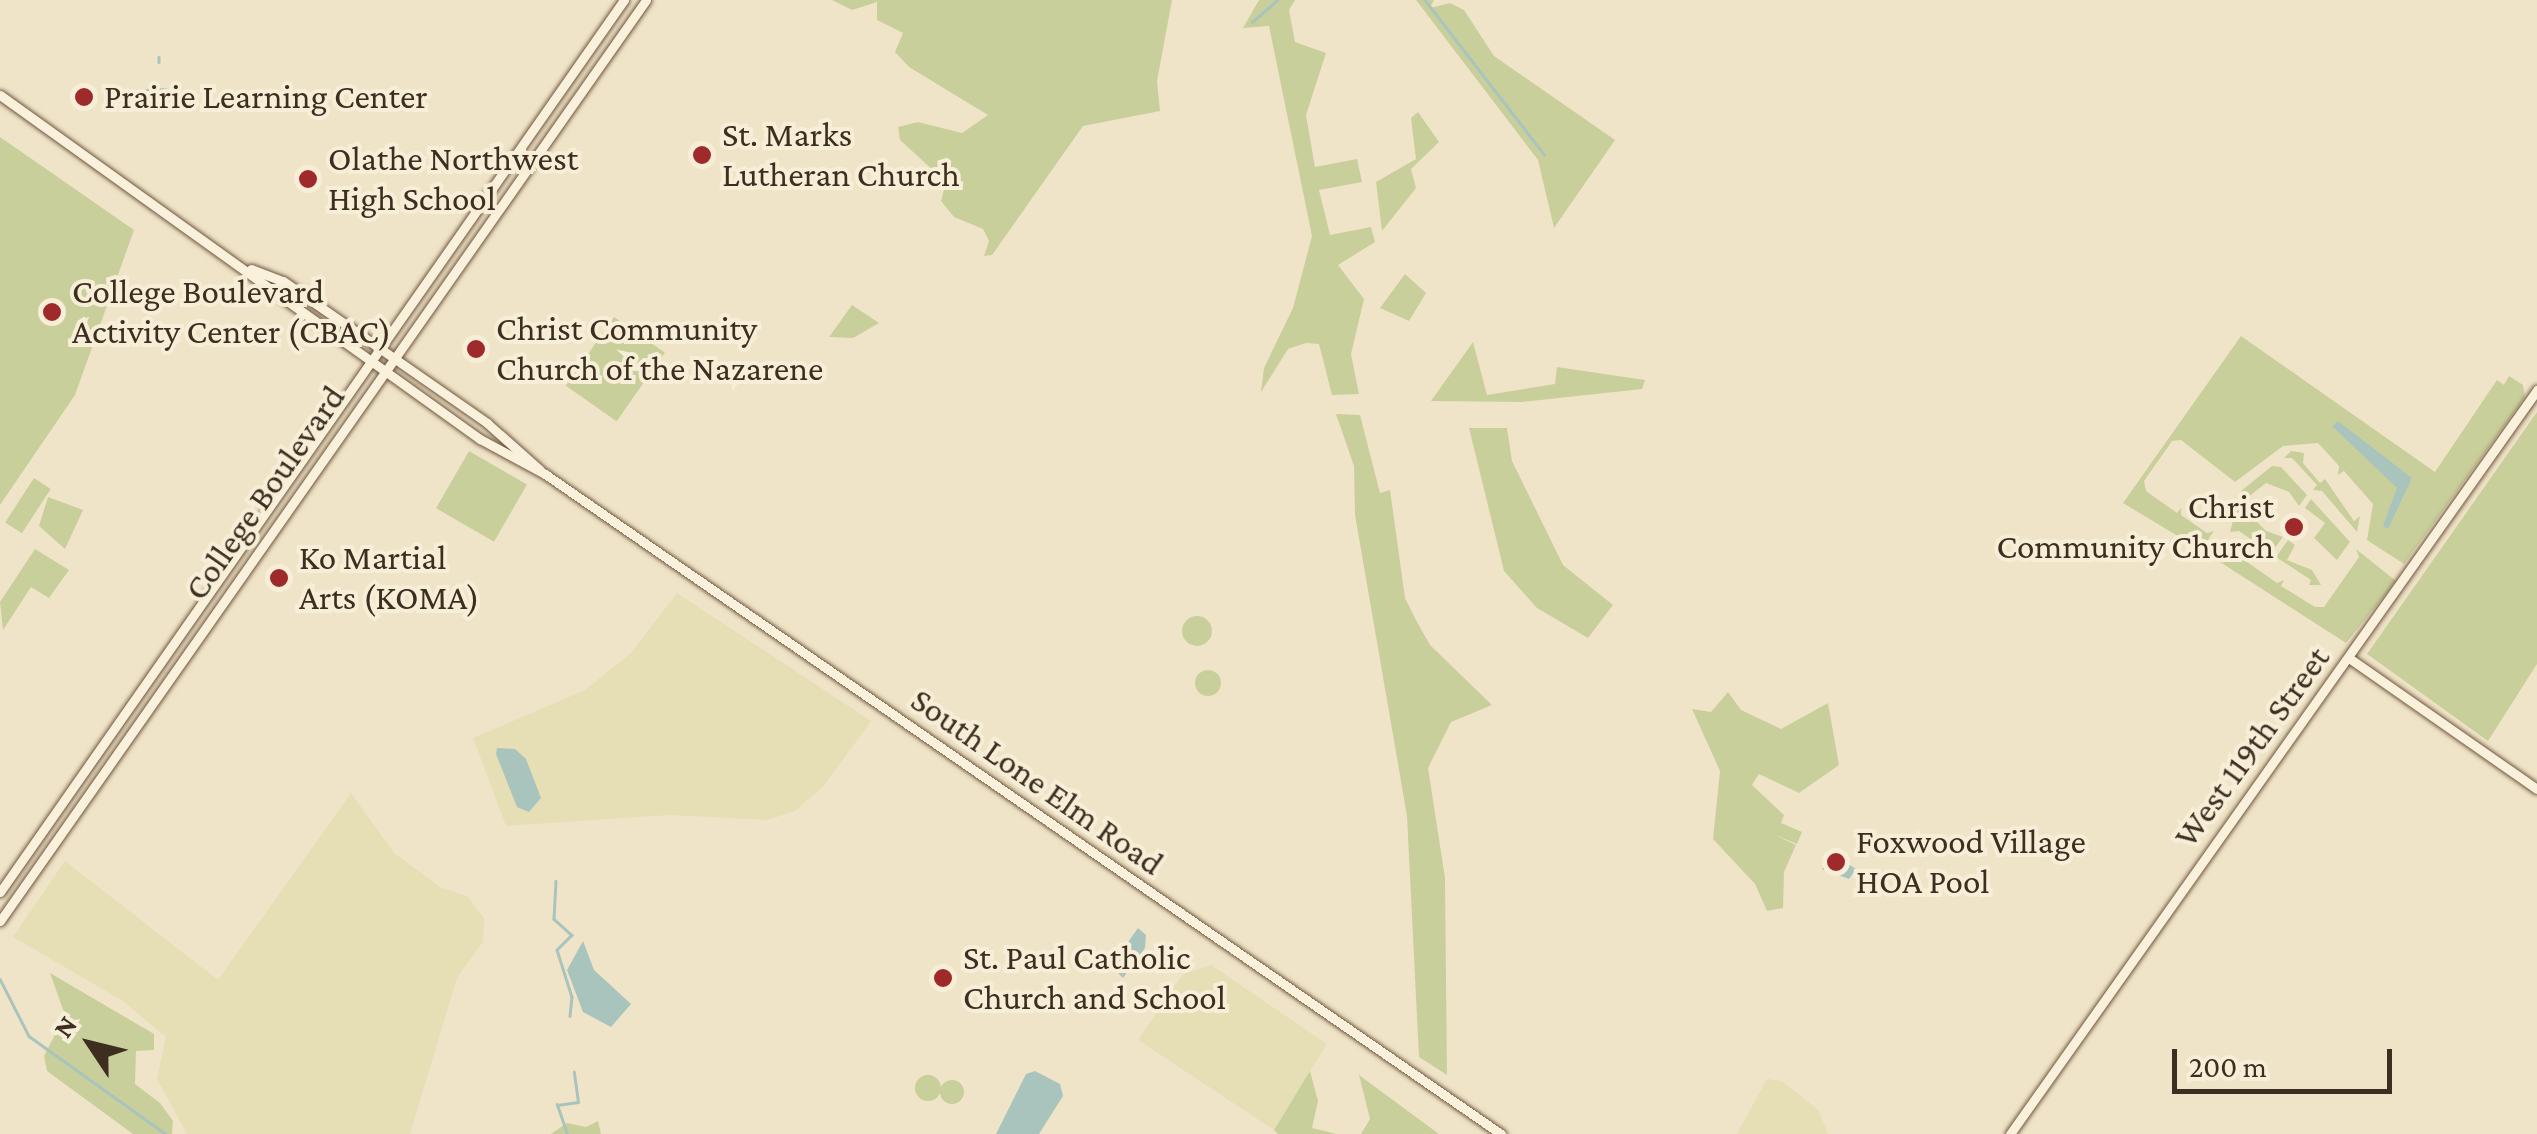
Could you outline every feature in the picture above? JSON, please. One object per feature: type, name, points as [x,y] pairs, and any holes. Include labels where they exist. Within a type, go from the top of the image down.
[{"type":"main road","name":"College Boulevard","points":[[0,892],[624,0]]},
{"type":"main road","name":"College Boulevard","points":[[0,921],[646,0]]},
{"type":"main road","name":"South Lone Elm Road","points":[[0,95],[247,268],[274,296],[480,439],[542,472],[1501,1134]]},
{"type":"main road","name":"South Lone Elm Road","points":[[247,268],[283,280],[487,423],[542,472]]},
{"type":"main road","name":"West 119th Street","points":[[2010,1134],[2537,390]]},
{"type":"main road","points":[[2350,658],[2537,789]]},
{"type":"shaded area","points":[[677,593],[871,721],[823,787],[795,811],[767,820],[670,815],[506,826],[473,738],[585,690],[630,654]]},
{"type":"shaded area","points":[[351,793],[394,853],[440,887],[468,897],[484,918],[483,942],[457,978],[410,1134],[187,1134],[157,1079],[166,1037],[123,1001],[13,937],[65,861],[218,980]]},
{"type":"shaded area","points":[[1211,965],[1327,1044],[1274,1130],[1138,1040],[1183,974]]},
{"type":"shaded area","points":[[1767,1079],[1782,1081],[1818,1110],[1828,1134],[1737,1134]]},
{"type":"green space","points":[[832,0],[1172,0],[1157,81],[1160,111],[1083,126],[992,255],[984,256],[989,241],[983,229],[954,217],[941,201],[946,182],[900,140],[898,127],[918,122],[962,133],[988,115],[909,67],[895,52],[903,33],[877,20],[877,2],[852,10]]},
{"type":"green space","points":[[1259,0],[1295,0],[1289,10],[1295,42],[1326,53],[1306,115],[1315,167],[1357,159],[1362,182],[1319,190],[1330,235],[1371,227],[1375,242],[1338,265],[1364,299],[1351,354],[1359,394],[1332,395],[1319,344],[1306,343],[1288,349],[1261,392],[1264,368],[1293,308],[1312,236],[1269,26],[1243,28]]},
{"type":"green space","points":[[1416,0],[1434,0],[1430,8],[1450,3],[1464,10],[1494,56],[1615,140],[1554,228],[1538,160]]},
{"type":"green space","points":[[1418,112],[1439,142],[1411,169],[1416,188],[1382,231],[1376,182],[1416,159],[1411,118]]},
{"type":"green space","name":"College Boulevard Activity Center (CBAC)","points":[[0,137],[134,230],[75,395],[0,505]]},
{"type":"green space","points":[[1405,274],[1426,293],[1409,321],[1380,308]]},
{"type":"green space","points":[[852,305],[879,323],[853,338],[829,337]]},
{"type":"green space","points":[[614,317],[665,353],[617,421],[566,386]]},
{"type":"green space","points":[[2241,336],[2435,472],[2497,380],[2504,385],[2509,376],[2523,385],[2525,397],[2404,564],[2367,540],[2373,504],[2344,471],[2338,475],[2339,466],[2318,443],[2283,446],[2235,482],[2181,440],[2172,441],[2144,481],[2146,491],[2177,513],[2181,508],[2181,515],[2207,533],[2214,531],[2201,550],[2123,503]]},
{"type":"green space","points":[[1473,342],[1487,395],[1555,384],[1557,367],[1645,380],[1642,389],[1522,402],[1431,401]]},
{"type":"green space","points":[[2537,412],[2537,664],[2488,741],[2367,654]]},
{"type":"green space","points":[[1336,414],[1360,415],[1380,493],[1390,490],[1405,598],[1417,622],[1430,645],[1492,705],[1451,722],[1428,768],[1445,878],[1447,1075],[1419,1057],[1407,816],[1355,515],[1354,466]]},
{"type":"green space","points":[[1469,428],[1507,428],[1512,461],[1563,565],[1613,605],[1588,638],[1537,608],[1504,571]]},
{"type":"green space","points":[[469,451],[527,484],[494,542],[436,508]]},
{"type":"green space","points":[[2291,451],[2304,453],[2303,463],[2320,483],[2325,479],[2354,521],[2360,516],[2357,532],[2322,491],[2313,490],[2317,485],[2292,458],[2284,458]]},
{"type":"green space","points":[[2272,466],[2281,467],[2307,495],[2299,506],[2289,492],[2266,483],[2247,498],[2246,511],[2266,531],[2283,537],[2271,553],[2239,531],[2230,532],[2241,491]]},
{"type":"green space","points":[[34,478],[51,489],[22,533],[5,522]]},
{"type":"green space","points":[[48,497],[83,510],[65,549],[39,526]]},
{"type":"green space","points":[[2311,499],[2350,542],[2337,560],[2314,538],[2325,523],[2305,508]]},
{"type":"green space","points":[[2227,540],[2227,548],[2277,583],[2284,580],[2281,586],[2315,607],[2324,607],[2359,557],[2356,549],[2396,581],[2346,643],[2220,562],[2217,551]]},
{"type":"green space","points":[[2288,540],[2295,545],[2287,560],[2312,570],[2321,585],[2309,585],[2311,580],[2276,557]]},
{"type":"green space","points":[[35,549],[69,570],[49,598],[31,587],[3,630],[0,602]]},
{"type":"green space","points":[[1197,616],[1208,620],[1212,631],[1208,642],[1197,646],[1186,642],[1182,631],[1186,620]]},
{"type":"green space","points":[[1208,670],[1217,674],[1221,683],[1217,692],[1208,696],[1199,692],[1195,683],[1199,674]]},
{"type":"green space","points":[[1728,692],[1741,710],[1781,729],[1828,703],[1839,765],[1799,793],[1759,774],[1752,785],[1784,815],[1781,823],[1802,832],[1797,844],[1775,835],[1796,845],[1784,872],[1783,908],[1767,911],[1755,884],[1713,839],[1720,771],[1692,709],[1711,712]]},
{"type":"green space","points":[[50,973],[154,1034],[154,1050],[136,1051],[135,1084],[160,1103],[173,1121],[172,1134],[133,1134],[47,1071],[44,1056],[65,1015]]},
{"type":"green space","points":[[1310,1071],[1318,1101],[1312,1128],[1337,1134],[1278,1134],[1274,1130]]},
{"type":"green space","points":[[928,1075],[937,1079],[941,1088],[937,1097],[928,1101],[919,1097],[915,1088],[919,1079]]},
{"type":"green space","points":[[1359,1075],[1439,1134],[1361,1134],[1370,1119]]},
{"type":"green space","points":[[952,1080],[964,1092],[952,1104],[940,1092]]},
{"type":"green space","points":[[598,1121],[601,1134],[551,1134],[567,1123],[586,1127]]},
{"type":"water","points":[[2338,421],[2412,478],[2388,529],[2383,526],[2397,488],[2332,426]]},
{"type":"water","points":[[497,748],[515,749],[526,759],[541,798],[529,812],[517,807],[496,754]]},
{"type":"water","name":"Foxwood Village HOA Pool","points":[[1833,854],[1856,869],[1849,879],[1822,869]]},
{"type":"water","points":[[1138,928],[1146,935],[1145,948],[1123,978],[1111,966]]},
{"type":"water","points":[[583,941],[594,970],[631,1004],[611,1027],[583,1012],[567,970]]},
{"type":"water","points":[[1035,1071],[1060,1084],[1063,1096],[1039,1134],[996,1134],[1026,1074]]},
{"type":"waterway","points":[[1252,22],[1277,0]]},
{"type":"waterway","points":[[1425,0],[1544,154]]},
{"type":"waterway","points":[[159,57],[159,62]]},
{"type":"waterway","points":[[147,90],[165,89]]},
{"type":"waterway","points":[[556,881],[554,919],[572,935],[557,950],[572,997],[570,1016]]},
{"type":"waterway","points":[[0,979],[29,1036],[166,1134]]},
{"type":"waterway","points":[[567,1134],[557,1105],[578,1102],[574,1072]]},
{"type":"place","name":"Prairie Learning Center","points":[[84,97]]},
{"type":"place","name":"St. Marks Lutheran Church","points":[[702,155]]},
{"type":"place","name":"Olathe Northwest High School","points":[[308,179]]},
{"type":"place","name":"College Boulevard Activity Center (CBAC)","points":[[52,312]]},
{"type":"place","name":"Christ Community Church of the Nazarene","points":[[476,349]]},
{"type":"place","name":"Christ Community Church","points":[[2294,527]]},
{"type":"place","name":"Ko Martial Arts (KOMA)","points":[[279,578]]},
{"type":"place","name":"Foxwood Village HOA Pool","points":[[1836,862]]},
{"type":"place","name":"St. Paul Catholic Church and School","points":[[943,978]]}]
